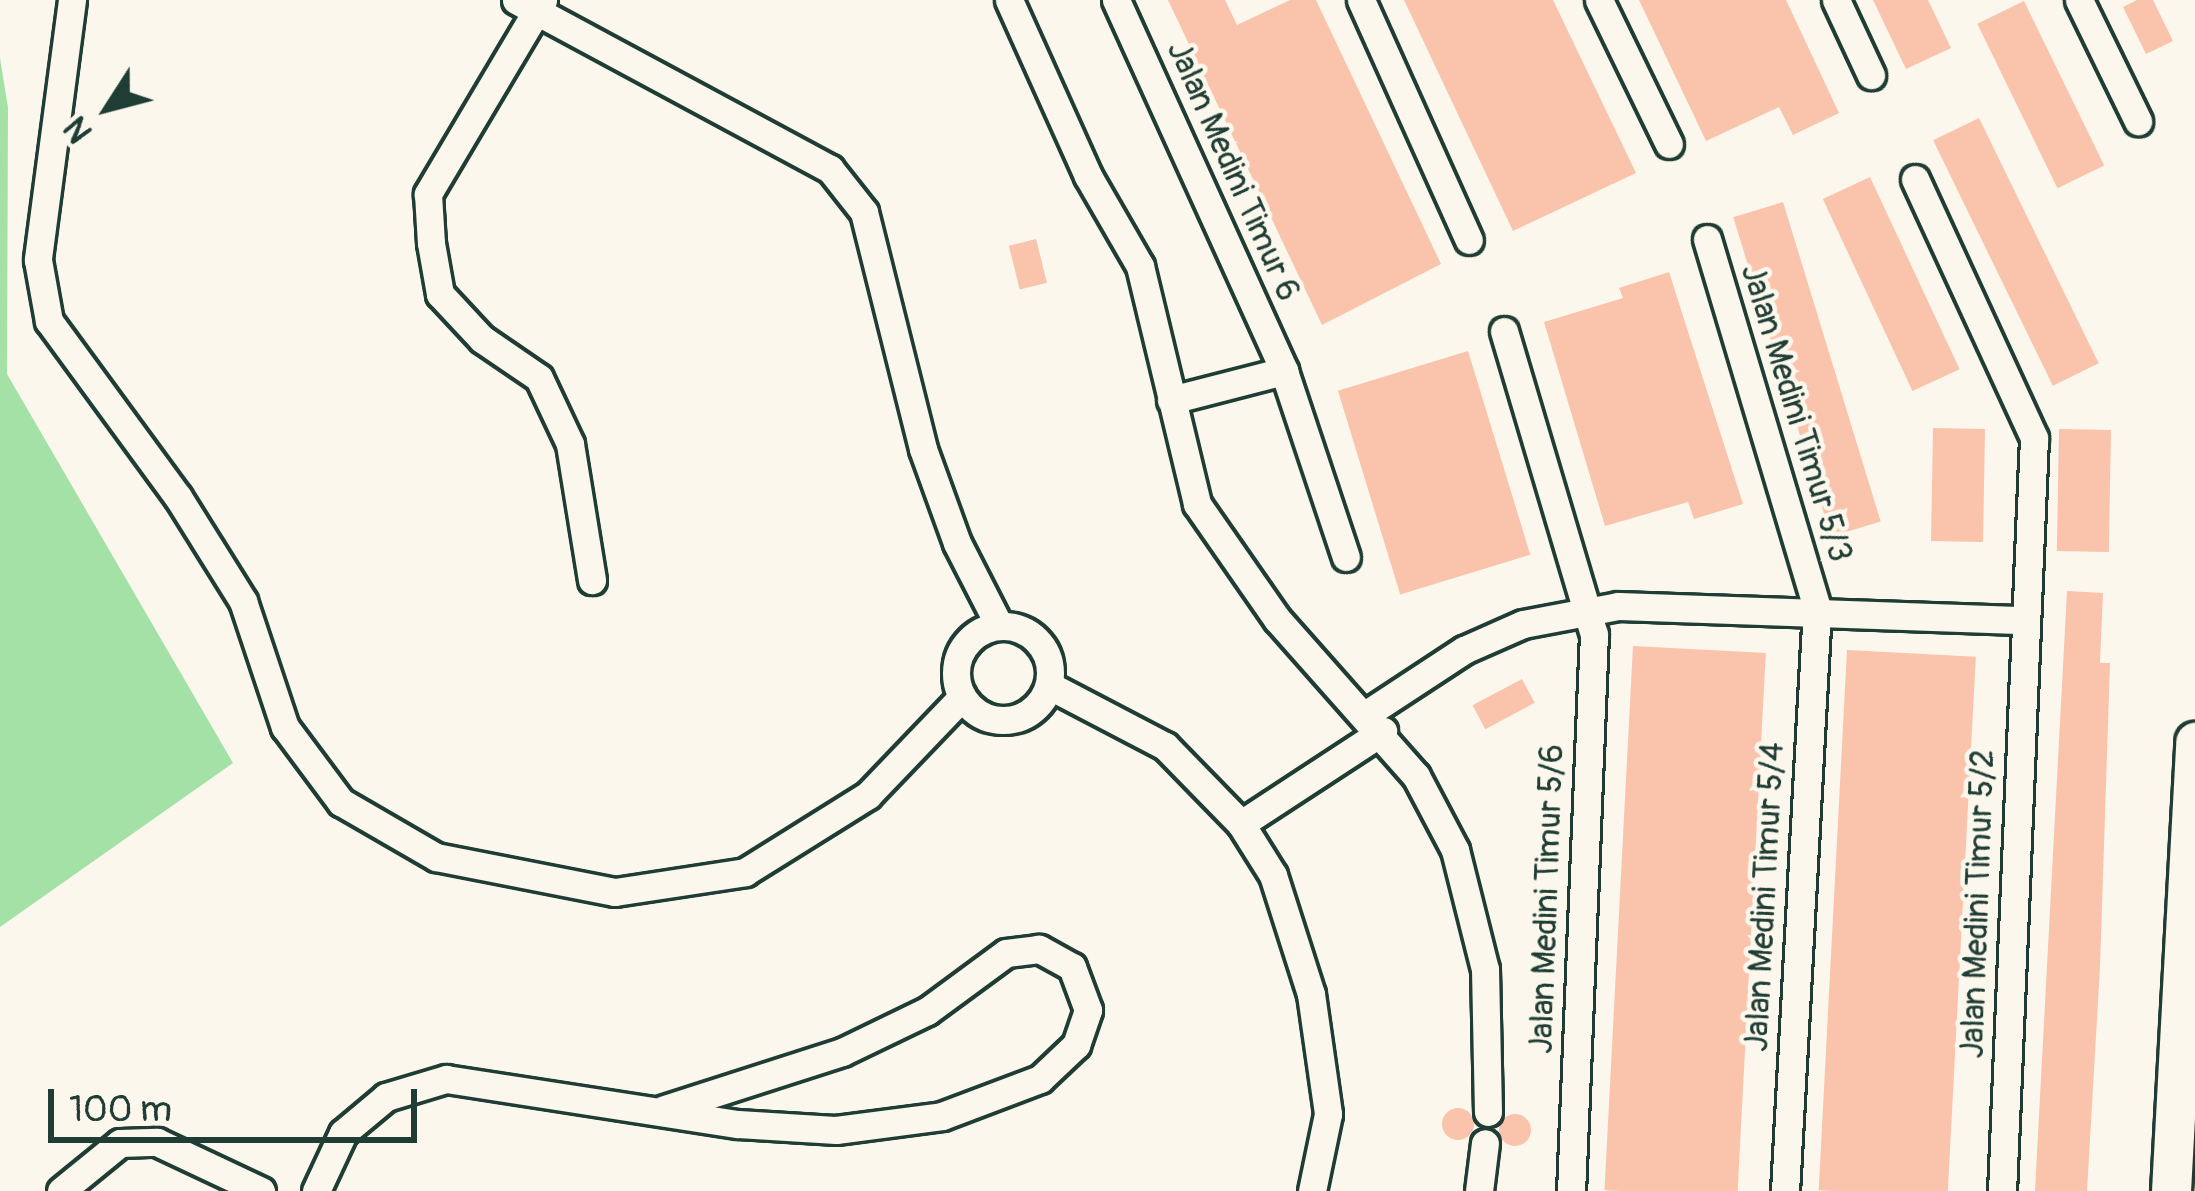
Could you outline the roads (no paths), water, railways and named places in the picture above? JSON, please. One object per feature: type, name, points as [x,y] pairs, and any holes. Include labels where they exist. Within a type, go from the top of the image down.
[{"type":"street","points":[[72,0],[38,260],[49,321],[178,497],[243,601],[285,727],[341,802],[436,857],[615,892],[745,872],[868,795],[962,697]]},
{"type":"street","points":[[1009,0],[1088,176],[1140,266],[1197,504],[1226,554],[1375,722],[1455,850],[1485,969],[1488,1112]]},
{"type":"street","name":"Jalan Medini Timur 6","points":[[1116,0],[1284,371],[1346,557]]},
{"type":"street","points":[[1361,0],[1469,240]]},
{"type":"street","points":[[1599,0],[1669,143]]},
{"type":"street","points":[[1835,0],[1871,75]]},
{"type":"street","points":[[2079,0],[2138,122]]},
{"type":"street","points":[[592,580],[570,444],[539,378],[482,339],[440,294],[431,243],[428,194],[532,4],[830,169],[864,212],[923,448],[957,543],[1000,625],[1040,642],[1050,686],[1165,746],[1241,824],[1273,875],[1311,994],[1328,1114],[1312,1191]]},
{"type":"street","name":"Jalan Medini Timur 5/2","points":[[1916,179],[2034,438],[2002,1191]]},
{"type":"street","name":"Jalan Medini Timur 5/3","points":[[1707,239],[1817,608]]},
{"type":"street","name":"Jalan Medini Timur 5/6","points":[[1504,331],[1594,634],[1571,1191]]},
{"type":"street","points":[[1171,400],[1284,371]]},
{"type":"street","points":[[1241,824],[1465,650],[1523,624],[1588,610],[1817,608],[2026,620]]},
{"type":"street","name":"Jalan Medini Timur 5/4","points":[[1785,1191],[1817,608]]},
{"type":"street","points":[[1000,625],[966,642],[957,659],[962,697],[991,719],[1010,720],[1028,714],[1050,686]]},
{"type":"street","points":[[2171,1191],[2195,742]]},
{"type":"street","points":[[316,1191],[343,1133],[386,1097],[446,1079],[664,1109],[836,1130],[942,1115],[1040,1079],[1076,1045],[1088,1010],[1072,967],[1039,949],[1006,952],[927,1011],[842,1052],[664,1109]]},
{"type":"street","points":[[62,1191],[120,1143],[158,1142],[261,1191]]},
{"type":"street","points":[[1479,1191],[1485,1143]]}]
